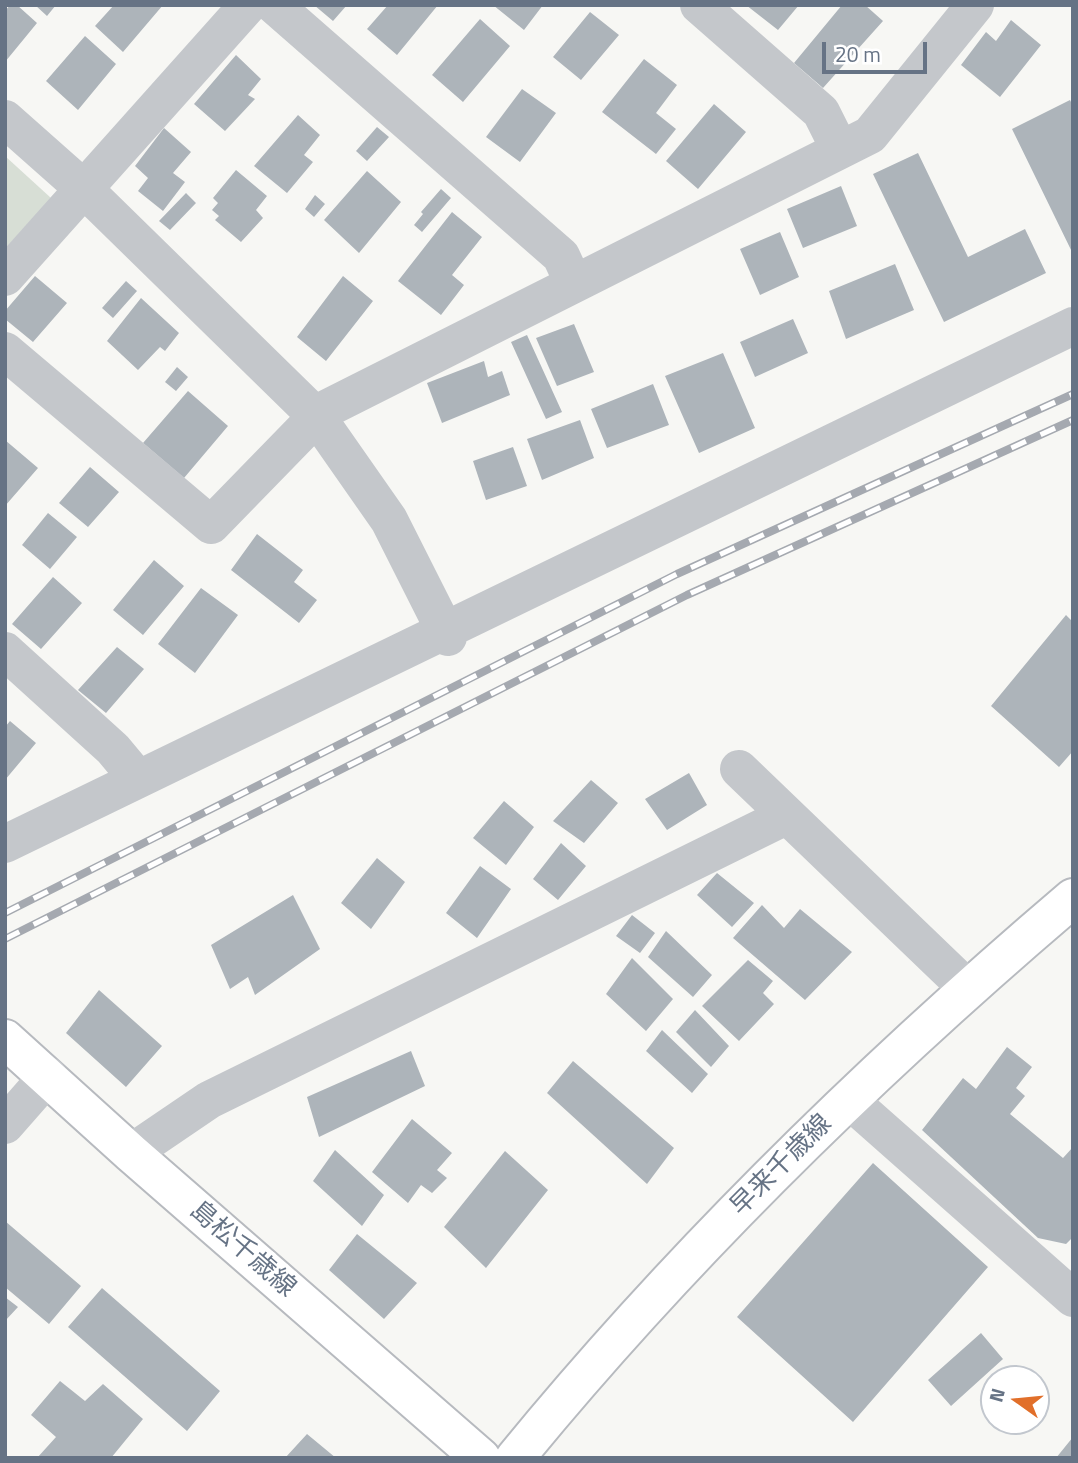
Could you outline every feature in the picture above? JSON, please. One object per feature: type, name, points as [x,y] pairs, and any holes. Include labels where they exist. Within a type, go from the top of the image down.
[{"type":"main road","name":"早来千歳線","points":[[515,1458],[688,1259],[967,988],[1073,898]]},
{"type":"main road","name":"島松千歳線","points":[[5,1039],[131,1153],[481,1458]]},
{"type":"street","points":[[5,278],[248,5]]},
{"type":"street","points":[[274,5],[561,256],[574,284]]},
{"type":"street","points":[[699,5],[821,111],[840,150]]},
{"type":"street","points":[[5,351],[211,525],[322,411],[870,135],[975,5]]},
{"type":"street","points":[[5,119],[84,189],[317,417],[389,520],[446,634]]},
{"type":"street","points":[[5,844],[446,634],[1073,326]]},
{"type":"street","points":[[5,651],[113,749],[138,779]]},
{"type":"street","points":[[739,769],[967,988]]},
{"type":"street","points":[[131,1153],[209,1100],[786,816]]},
{"type":"street","points":[[5,1125],[48,1076]]},
{"type":"street","points":[[849,1100],[1069,1287]]},
{"type":"shaded area","points":[[5,156],[51,198],[5,249]]},
{"type":"building","points":[[10,5],[17,5],[37,23],[5,62],[5,11]]},
{"type":"building","points":[[35,5],[56,5],[47,16]]},
{"type":"building","points":[[114,5],[163,5],[123,52],[95,26]]},
{"type":"building","points":[[314,5],[347,5],[333,21]]},
{"type":"building","points":[[388,5],[438,5],[397,55],[367,29]]},
{"type":"building","points":[[493,5],[543,5],[524,30]]},
{"type":"building","points":[[746,5],[799,5],[778,30]]},
{"type":"building","points":[[842,5],[865,5],[883,21],[823,88],[794,63]]},
{"type":"building","points":[[590,12],[619,35],[581,80],[553,57]]},
{"type":"building","points":[[480,19],[510,46],[463,102],[432,75]]},
{"type":"building","points":[[1011,20],[1041,45],[1000,97],[961,65],[986,32],[996,41]]},
{"type":"building","points":[[85,36],[116,64],[78,110],[46,81]]},
{"type":"building","points":[[236,55],[261,79],[248,95],[255,99],[225,131],[194,104]]},
{"type":"building","points":[[644,59],[677,85],[656,113],[676,129],[656,154],[602,112]]},
{"type":"building","points":[[522,89],[556,113],[520,162],[486,137]]},
{"type":"building","points":[[1070,100],[1073,106],[1073,254],[1012,129]]},
{"type":"building","points":[[714,104],[746,132],[698,189],[666,161]]},
{"type":"building","points":[[298,115],[320,135],[304,155],[313,162],[287,193],[254,166]]},
{"type":"building","points":[[377,127],[389,137],[367,161],[356,151]]},
{"type":"building","points":[[164,128],[191,152],[173,173],[185,182],[163,211],[138,191],[148,178],[135,166]]},
{"type":"building","points":[[918,153],[968,257],[1025,229],[1046,273],[944,322],[873,174]]},
{"type":"building","points":[[236,170],[267,196],[256,210],[263,218],[241,242],[215,220],[219,216],[212,210],[218,203],[213,198]]},
{"type":"building","points":[[367,171],[401,202],[359,253],[324,220]]},
{"type":"building","points":[[841,186],[857,226],[803,248],[787,209]]},
{"type":"building","points":[[441,189],[451,198],[422,232],[414,225],[423,214],[421,212]]},
{"type":"building","points":[[186,193],[196,203],[170,230],[159,221]]},
{"type":"building","points":[[315,195],[325,204],[314,217],[305,209]]},
{"type":"building","points":[[452,212],[482,237],[452,275],[464,285],[441,315],[398,281]]},
{"type":"building","points":[[780,232],[799,277],[760,295],[740,249]]},
{"type":"building","points":[[895,264],[914,310],[846,339],[829,291]]},
{"type":"building","points":[[35,276],[67,303],[33,342],[5,319],[5,311]]},
{"type":"building","points":[[343,276],[373,301],[326,361],[297,337]]},
{"type":"building","points":[[126,281],[137,291],[113,318],[102,308]]},
{"type":"building","points":[[141,298],[179,333],[165,351],[160,347],[138,370],[107,341]]},
{"type":"building","points":[[793,319],[808,353],[755,377],[740,342]]},
{"type":"building","points":[[574,324],[594,372],[557,386],[536,338]]},
{"type":"building","points":[[527,335],[562,412],[546,419],[511,342]]},
{"type":"building","points":[[723,353],[755,428],[699,453],[665,376]]},
{"type":"building","points":[[484,361],[488,377],[502,371],[510,395],[442,423],[427,383]]},
{"type":"building","points":[[177,367],[188,377],[176,391],[165,382]]},
{"type":"building","points":[[653,384],[669,425],[607,448],[591,409]]},
{"type":"building","points":[[188,391],[228,426],[184,478],[143,443]]},
{"type":"building","points":[[580,420],[594,458],[542,480],[527,439]]},
{"type":"building","points":[[5,440],[38,468],[5,506]]},
{"type":"building","points":[[513,447],[527,486],[486,500],[473,461]]},
{"type":"building","points":[[90,467],[119,492],[88,527],[59,503]]},
{"type":"building","points":[[48,513],[77,537],[50,569],[22,545]]},
{"type":"building","points":[[257,534],[303,570],[294,582],[317,600],[299,623],[231,570]]},
{"type":"building","points":[[154,560],[184,586],[143,635],[113,610]]},
{"type":"building","points":[[53,577],[82,603],[41,649],[12,624]]},
{"type":"building","points":[[201,588],[238,615],[195,673],[158,644]]},
{"type":"building","points":[[1066,615],[1073,622],[1073,751],[1059,767],[991,706]]},
{"type":"building","points":[[117,647],[144,669],[106,713],[78,690]]},
{"type":"building","points":[[10,721],[36,743],[5,780],[5,727]]},
{"type":"building","points":[[689,773],[707,805],[667,830],[645,799]]},
{"type":"building","points":[[591,780],[618,803],[584,843],[553,821]]},
{"type":"building","points":[[504,801],[534,827],[506,865],[473,838]]},
{"type":"building","points":[[561,843],[586,866],[558,900],[533,879]]},
{"type":"building","points":[[377,858],[405,882],[371,929],[341,903]]},
{"type":"building","points":[[480,866],[511,889],[477,938],[446,913]]},
{"type":"building","points":[[717,873],[754,903],[732,927],[697,895]]},
{"type":"building","points":[[293,895],[320,949],[255,995],[248,977],[230,989],[211,945]]},
{"type":"building","points":[[762,905],[784,928],[800,909],[852,952],[805,1000],[733,938]]},
{"type":"building","points":[[632,915],[655,933],[640,953],[616,936]]},
{"type":"building","points":[[666,931],[712,975],[693,997],[648,957]]},
{"type":"building","points":[[632,958],[673,999],[646,1031],[606,994]]},
{"type":"building","points":[[748,960],[773,981],[763,993],[774,1004],[739,1041],[702,1006]]},
{"type":"building","points":[[99,990],[162,1046],[126,1087],[66,1033]]},
{"type":"building","points":[[695,1010],[729,1046],[711,1067],[676,1032]]},
{"type":"building","points":[[662,1030],[708,1074],[692,1093],[646,1051]]},
{"type":"building","points":[[1007,1047],[1032,1067],[1016,1088],[1025,1096],[1010,1114],[1063,1158],[1073,1147],[1073,1237],[1066,1244],[1038,1238],[922,1130],[963,1078],[976,1089]]},
{"type":"building","points":[[411,1051],[425,1086],[319,1137],[307,1097]]},
{"type":"building","points":[[573,1061],[674,1148],[647,1184],[547,1093]]},
{"type":"building","points":[[412,1119],[452,1153],[437,1170],[447,1178],[432,1193],[421,1185],[408,1203],[372,1172]]},
{"type":"building","points":[[335,1150],[384,1195],[362,1226],[313,1181]]},
{"type":"building","points":[[505,1151],[548,1190],[486,1268],[444,1227]]},
{"type":"building","points":[[873,1163],[988,1267],[853,1422],[737,1317]]},
{"type":"building","points":[[5,1221],[81,1286],[49,1324],[5,1287]]},
{"type":"building","points":[[357,1234],[417,1283],[384,1319],[329,1270]]},
{"type":"building","points":[[102,1288],[220,1391],[187,1431],[68,1327]]},
{"type":"building","points":[[5,1297],[18,1307],[5,1321]]},
{"type":"building","points":[[981,1333],[1003,1359],[996,1365],[980,1365],[980,1380],[951,1406],[928,1380]]},
{"type":"building","points":[[60,1381],[85,1401],[103,1384],[143,1419],[111,1458],[37,1458],[56,1437],[31,1415]]},
{"type":"building","points":[[307,1434],[336,1458],[285,1458]]},
{"type":"building","points":[[1073,1437],[1073,1458],[1056,1458]]},
{"type":"railway","points":[[5,913],[677,574],[1073,394]]},
{"type":"railway","points":[[5,939],[687,595],[1073,420]]}]
